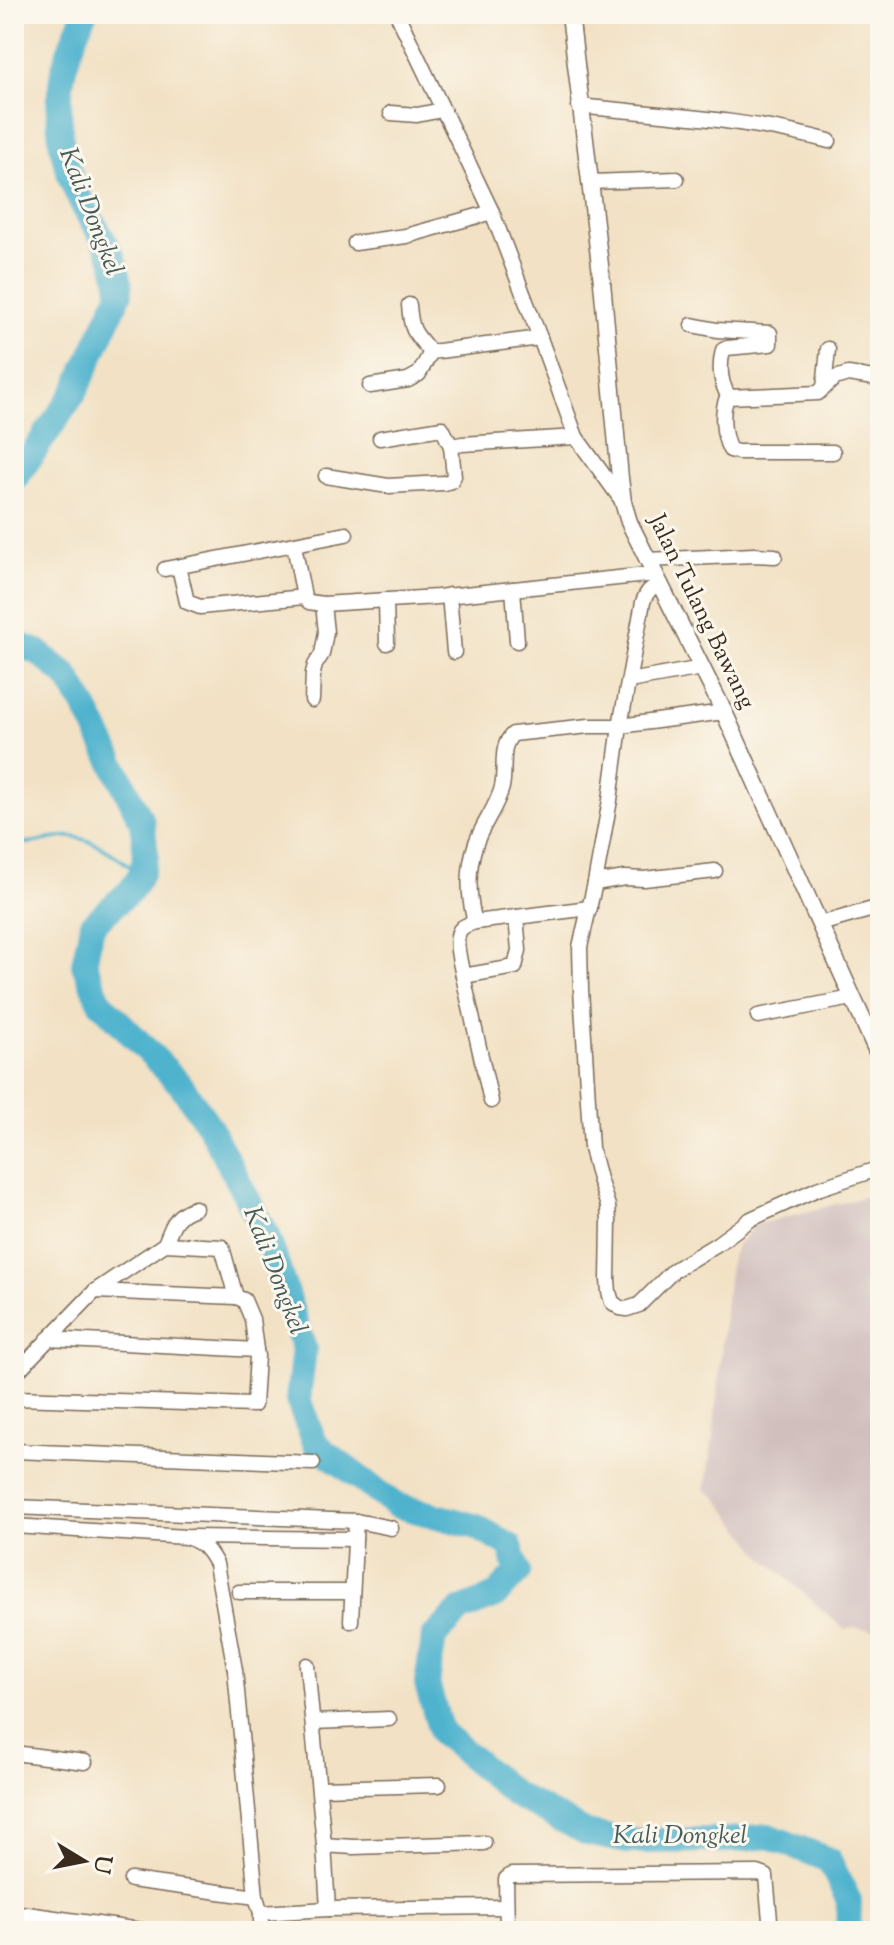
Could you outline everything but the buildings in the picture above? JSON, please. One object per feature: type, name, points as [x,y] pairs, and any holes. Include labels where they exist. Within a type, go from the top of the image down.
[{"type":"street","points":[[397,14],[492,212],[576,437],[623,502]]},
{"type":"street","name":"Jalan Tulang Bawang","points":[[570,14],[623,502],[629,522],[724,712],[852,998],[874,1029],[879,1052]]},
{"type":"street","points":[[579,106],[740,123],[829,141]]},
{"type":"street","points":[[391,113],[417,115],[442,110]]},
{"type":"street","points":[[590,182],[677,179]]},
{"type":"street","points":[[355,243],[406,236],[492,212]]},
{"type":"street","points":[[409,305],[410,324],[431,352]]},
{"type":"street","points":[[692,325],[770,334],[770,344],[723,350]]},
{"type":"street","points":[[721,330],[721,378],[729,397]]},
{"type":"street","points":[[431,352],[540,338]]},
{"type":"street","points":[[824,388],[828,349]]},
{"type":"street","points":[[370,386],[408,380],[419,374],[431,352]]},
{"type":"street","points":[[729,397],[818,393],[835,378],[848,374],[880,379]]},
{"type":"street","points":[[729,397],[723,410],[726,442],[730,450],[833,452]]},
{"type":"street","points":[[326,476],[388,486],[444,483],[454,476],[451,446],[444,430],[438,427],[380,438]]},
{"type":"street","points":[[451,446],[576,437]]},
{"type":"street","points":[[304,597],[200,607],[187,602],[172,568],[346,534]]},
{"type":"street","points":[[294,545],[304,597],[309,602],[323,604],[513,589],[655,573],[754,555],[775,556]]},
{"type":"street","points":[[655,573],[646,592],[620,726],[595,883],[580,947],[591,1148],[608,1206],[609,1292],[612,1302],[627,1309],[639,1305],[674,1270],[751,1219],[817,1189],[880,1168]]},
{"type":"street","points":[[513,589],[517,641]]},
{"type":"street","points":[[449,595],[454,652]]},
{"type":"street","points":[[386,600],[387,643]]},
{"type":"street","points":[[312,700],[313,673],[322,654],[326,632],[323,604]]},
{"type":"street","points":[[629,681],[702,668]]},
{"type":"street","points":[[475,922],[469,880],[476,843],[502,788],[507,738],[513,734],[620,726],[724,712]]},
{"type":"street","points":[[595,883],[715,871]]},
{"type":"street","points":[[820,924],[880,907]]},
{"type":"street","points":[[491,1101],[463,976],[457,945],[458,932],[463,926],[475,922],[590,908]]},
{"type":"street","points":[[463,976],[515,967],[519,950],[516,917]]},
{"type":"street","points":[[758,1016],[852,998]]},
{"type":"street","points":[[14,1375],[95,1291],[165,1244],[174,1219],[184,1211],[195,1208]]},
{"type":"street","points":[[165,1244],[222,1247],[236,1297]]},
{"type":"street","points":[[14,1398],[254,1405],[257,1356],[252,1319],[244,1300],[236,1297],[95,1291]]},
{"type":"street","points":[[48,1339],[256,1350]]},
{"type":"street","points":[[14,1451],[313,1463]]},
{"type":"street","points":[[14,1507],[356,1521],[391,1528]]},
{"type":"street","points":[[351,1621],[356,1521]]},
{"type":"street","points":[[14,1526],[186,1537],[355,1539]]},
{"type":"street","points":[[186,1537],[199,1541],[209,1550],[216,1564],[235,1670],[261,1931]]},
{"type":"street","points":[[239,1592],[352,1592]]},
{"type":"street","points":[[307,1665],[328,1909]]},
{"type":"street","points":[[313,1722],[389,1719]]},
{"type":"street","points":[[14,1753],[85,1762]]},
{"type":"street","points":[[319,1788],[439,1785]]},
{"type":"street","points":[[324,1845],[484,1843]]},
{"type":"street","points":[[507,1931],[506,1879],[511,1875],[758,1873],[766,1876],[771,1931]]},
{"type":"street","points":[[131,1880],[256,1897]]},
{"type":"street","points":[[261,1913],[506,1907]]},
{"type":"street","points":[[14,1920],[20,1913],[147,1931]]},
{"type":"shaded area","points":[[880,1193],[880,1634],[875,1630],[844,1629],[763,1557],[716,1497],[705,1490],[713,1439],[728,1279],[731,1258],[737,1245],[755,1225]]},
{"type":"waterway","name":"Kali Dongkel","points":[[14,481],[76,390],[120,293],[113,259],[77,193],[62,143],[59,108],[63,72],[84,14]]},
{"type":"waterway","name":"Kali Dongkel","points":[[14,643],[38,652],[67,676],[142,822],[146,855],[141,874],[131,890],[92,925],[84,964],[100,1002],[181,1085],[209,1126],[268,1238],[304,1349],[298,1400],[316,1445],[395,1505],[475,1526],[510,1546],[518,1572],[495,1596],[461,1610],[434,1637],[427,1684],[441,1732],[515,1795],[587,1833],[627,1841],[731,1840],[769,1836],[829,1860],[849,1901],[848,1931]]},
{"type":"waterway","points":[[14,843],[63,837],[84,839],[141,874]]}]
